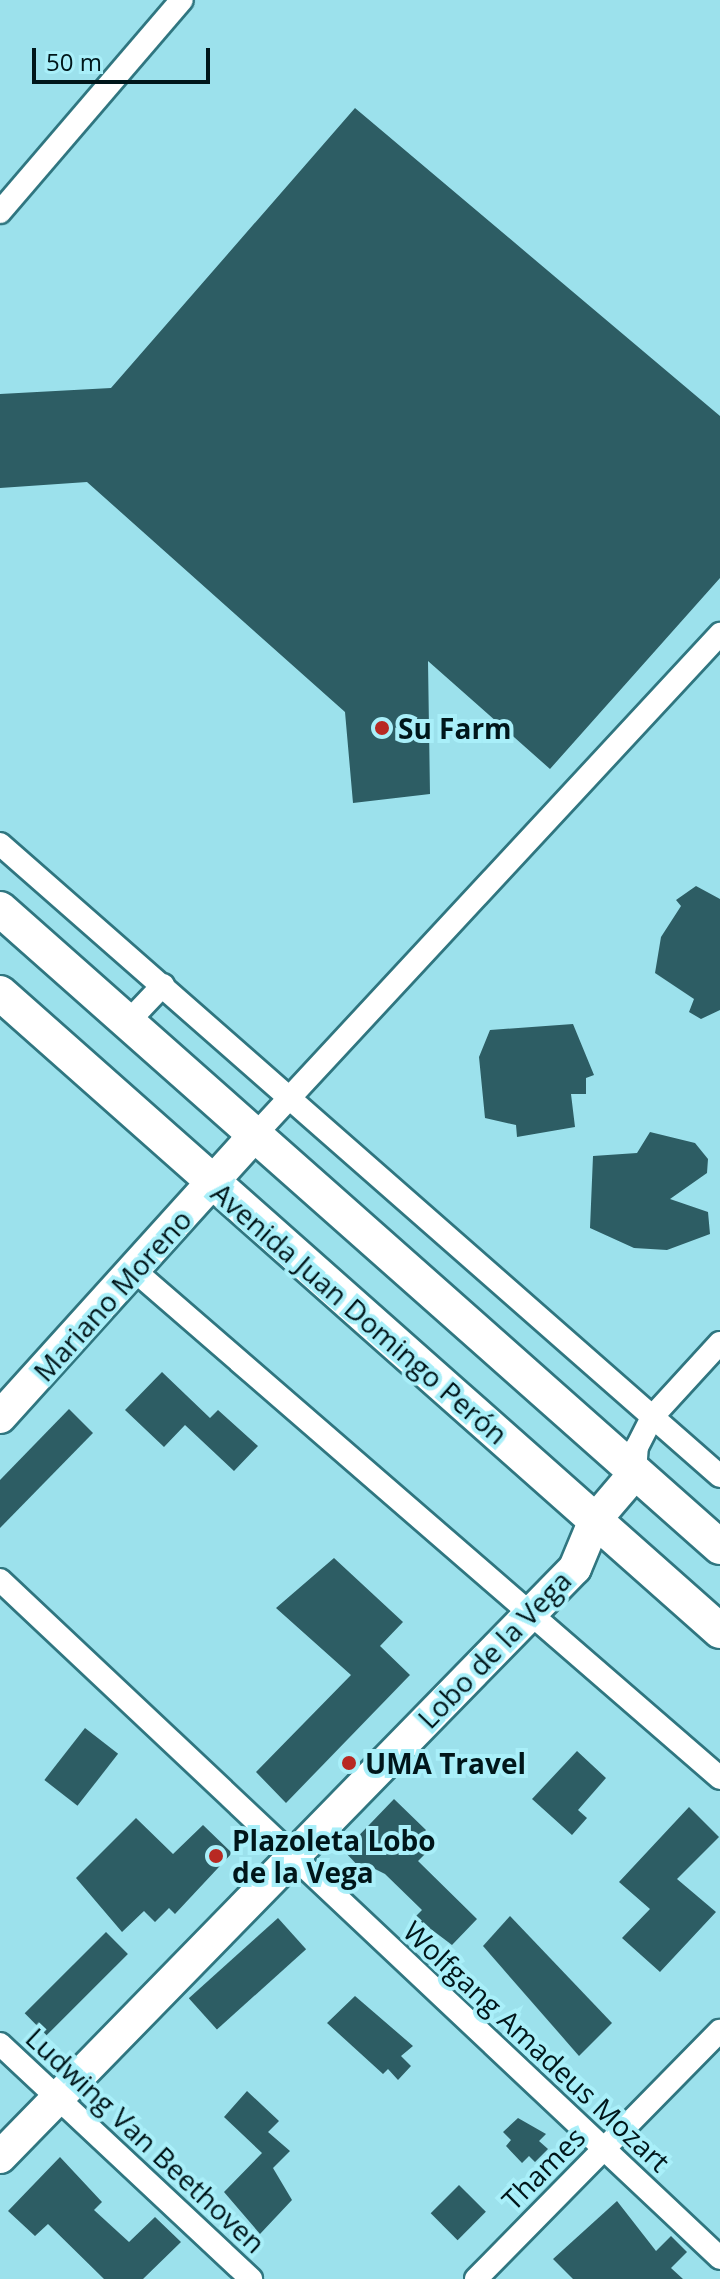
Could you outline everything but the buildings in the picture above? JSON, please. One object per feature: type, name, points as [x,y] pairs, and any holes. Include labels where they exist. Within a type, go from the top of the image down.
[{"type":"main road","points":[[0,909],[720,1547]]},
{"type":"main road","name":"Avenida Juan Domingo Perón","points":[[0,993],[720,1631]]},
{"type":"street","points":[[0,212],[182,0]]},
{"type":"street","points":[[255,1135],[720,634]]},
{"type":"street","points":[[0,844],[291,1096],[720,1476]]},
{"type":"street","points":[[128,1022],[163,985]]},
{"type":"street","name":"Mariano Moreno","points":[[0,1417],[255,1135]]},
{"type":"street","points":[[135,1271],[527,1616],[720,1778]]},
{"type":"street","points":[[635,1473],[637,1447],[653,1416],[720,1343]]},
{"type":"street","name":"Lobo de la Vega","points":[[0,2157],[575,1568],[595,1520],[635,1473]]},
{"type":"street","name":"Wolfgang Amadeus Mozart","points":[[0,1580],[720,2258]]},
{"type":"street","name":"Thames","points":[[476,2279],[720,2031]]},
{"type":"street","name":"Ludwing Van Beethoven","points":[[0,2044],[251,2279]]},
{"type":"place","name":"Su Farm","points":[[382,728]]},
{"type":"place","name":"UMA Travel","points":[[349,1763]]},
{"type":"place","name":"Plazoleta Lobo de la Vega","points":[[216,1856]]}]
